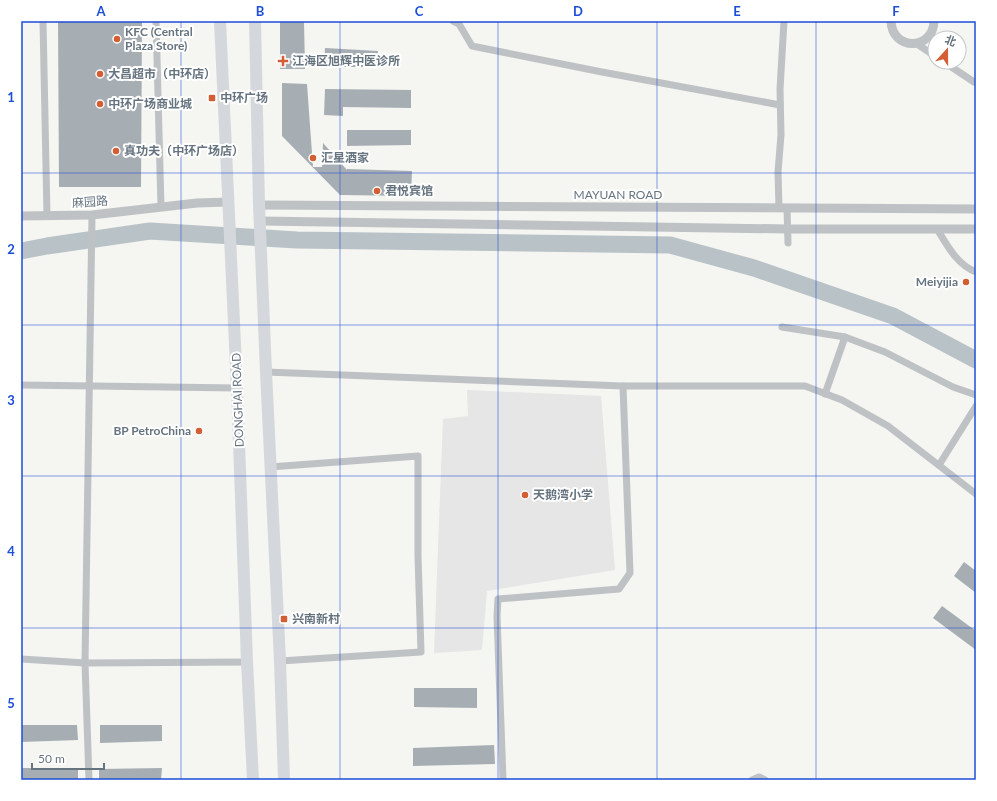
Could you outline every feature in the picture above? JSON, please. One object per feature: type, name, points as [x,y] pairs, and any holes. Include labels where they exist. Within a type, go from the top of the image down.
[{"type":"main road","name":"DONGHAI ROAD","points":[[220,21],[238,388],[247,662],[253,780]]},
{"type":"main road","points":[[254,21],[259,205],[284,780]]},
{"type":"street","points":[[43,21],[47,216]]},
{"type":"street","points":[[156,21],[161,208]]},
{"type":"street","points":[[453,21],[459,24],[472,46],[780,105]]},
{"type":"street","points":[[784,21],[780,89],[781,135],[778,172],[783,208],[788,229],[788,243]]},
{"type":"street","points":[[891,21],[891,26],[898,38],[903,42],[910,44],[917,44],[924,41],[933,30],[934,21]]},
{"type":"street","points":[[917,44],[927,51]]},
{"type":"street","points":[[956,70],[976,82]]},
{"type":"street","name":"麻园路","points":[[21,216],[92,215],[197,203],[229,202]]},
{"type":"street","name":"MAYUAN ROAD","points":[[259,205],[976,209]]},
{"type":"street","points":[[89,780],[85,663],[92,215]]},
{"type":"street","points":[[260,221],[788,229],[976,230]]},
{"type":"street","points":[[936,229],[954,256],[970,270],[976,272]]},
{"type":"street","points":[[782,327],[845,337],[885,352],[953,387],[976,395]]},
{"type":"street","points":[[825,394],[845,337]]},
{"type":"street","points":[[266,372],[623,386],[805,386],[842,400],[888,426],[976,494]]},
{"type":"street","points":[[21,385],[238,388]]},
{"type":"street","points":[[503,780],[497,616],[498,599],[619,589],[630,573],[623,386]]},
{"type":"street","points":[[939,465],[976,406]]},
{"type":"street","points":[[270,467],[418,456],[418,563],[421,652],[280,661]]},
{"type":"street","points":[[21,659],[85,663],[247,662]]},
{"type":"street","points":[[752,780],[759,777],[765,780]]},
{"type":"shaded area","name":"天鹅湾小学","points":[[467,390],[601,396],[615,570],[487,591],[482,650],[434,653],[443,419],[468,416]]},
{"type":"building","name":"中环广场商业城","points":[[58,21],[142,21],[141,187],[59,187]]},
{"type":"building","points":[[280,21],[304,21],[305,69],[280,69]]},
{"type":"building","points":[[325,48],[378,51],[377,67],[324,67]]},
{"type":"building","points":[[282,83],[307,84],[313,167],[322,167],[323,143],[347,170],[412,171],[411,196],[340,195],[282,136]]},
{"type":"building","points":[[325,89],[411,90],[411,108],[343,107],[343,116],[324,115]]},
{"type":"building","points":[[347,130],[411,130],[411,145],[347,146]]},
{"type":"building","points":[[964,562],[976,571],[976,593],[954,576]]},
{"type":"building","points":[[942,606],[976,631],[976,650],[933,618]]},
{"type":"building","points":[[414,688],[477,688],[477,708],[414,707]]},
{"type":"building","points":[[21,725],[77,725],[78,740],[21,742]]},
{"type":"building","points":[[100,725],[162,725],[162,741],[100,743]]},
{"type":"building","points":[[494,745],[495,764],[413,766],[413,748]]},
{"type":"building","points":[[21,768],[78,768],[78,780],[21,780]]},
{"type":"building","points":[[162,768],[161,780],[99,780],[99,769]]},
{"type":"waterway","points":[[21,251],[150,231],[297,240],[670,245],[754,268],[893,316],[976,360]]},
{"type":"place","name":"KFC (Central Plaza Store)","points":[[117,39]]},
{"type":"place","name":"江海区旭辉中医诊所","points":[[283,61]]},
{"type":"place","name":"大昌超市（中环店）","points":[[100,74]]},
{"type":"place","name":"中环广场","points":[[212,98]]},
{"type":"place","name":"中环广场商业城","points":[[100,104]]},
{"type":"place","name":"真功夫（中环广场店）","points":[[116,151]]},
{"type":"place","name":"汇星酒家","points":[[313,158]]},
{"type":"place","name":"君悦宾馆","points":[[377,191]]},
{"type":"place","name":"Meiyijia","points":[[966,282]]},
{"type":"place","name":"BP PetroChina","points":[[199,431]]},
{"type":"place","name":"天鹅湾小学","points":[[525,495]]},
{"type":"place","name":"兴南新村","points":[[284,619]]}]
